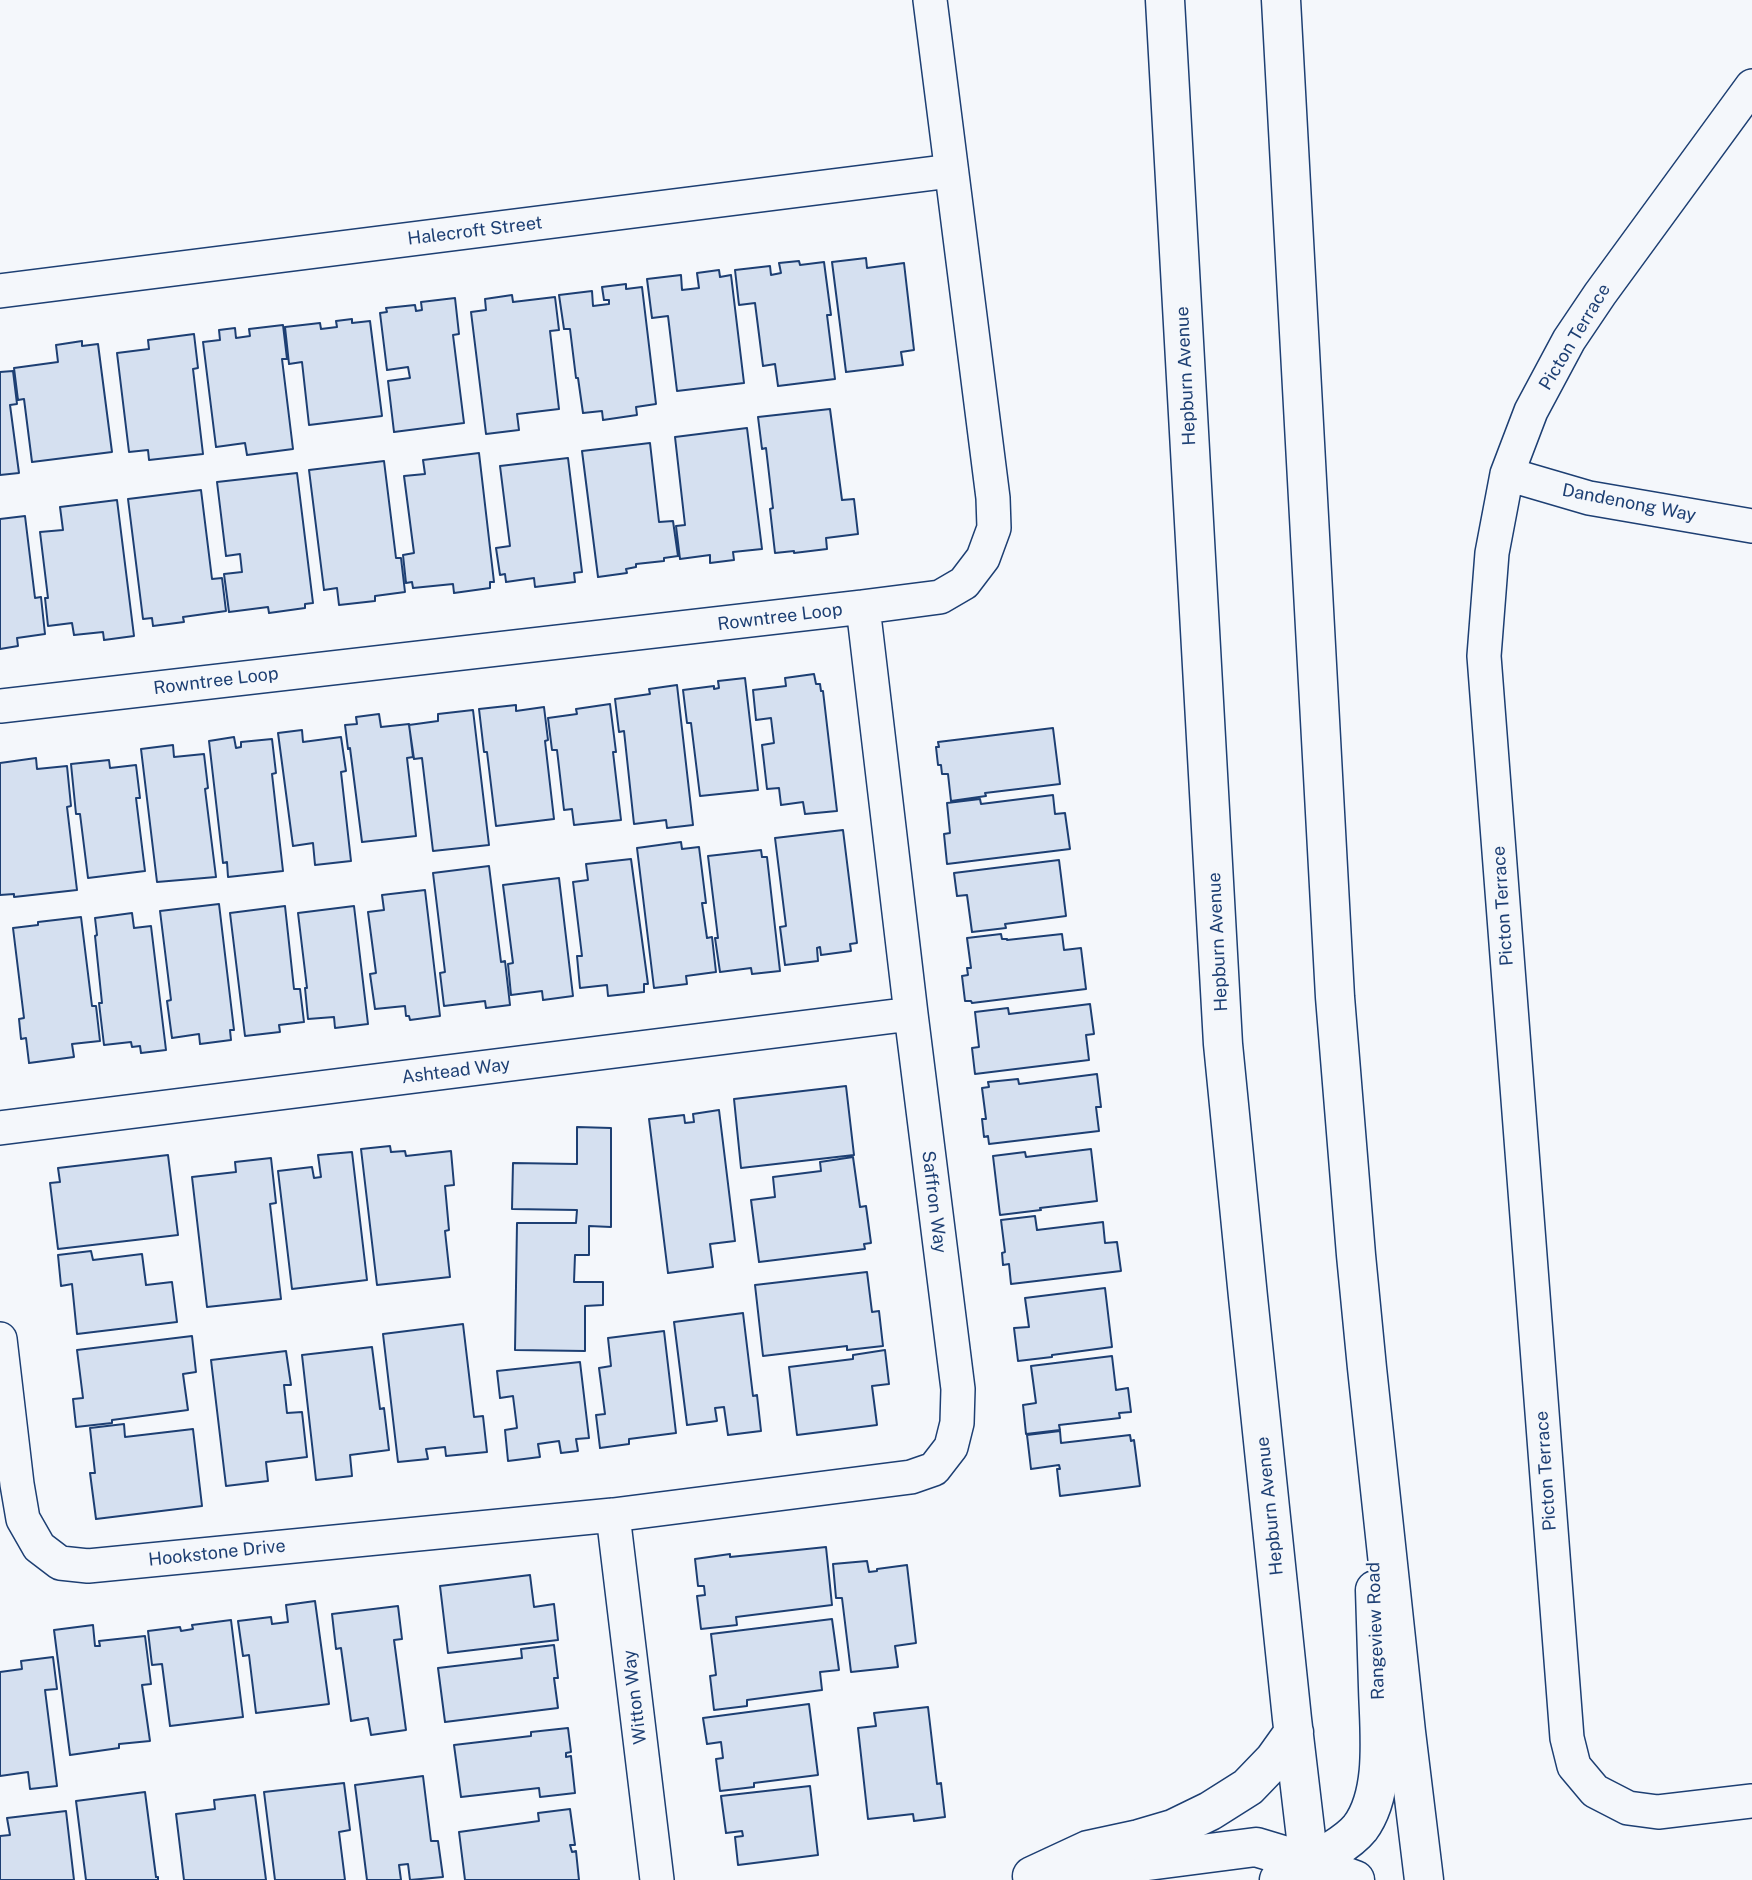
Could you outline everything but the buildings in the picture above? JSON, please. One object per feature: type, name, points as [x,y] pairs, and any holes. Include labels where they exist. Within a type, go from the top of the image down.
[{"type":"main road","name":"Hepburn Avenue","points":[[1165,0],[1223,1044],[1294,1732],[1300,1874]]},
{"type":"main road","points":[[1281,0],[1335,997],[1354,1242],[1424,1880]]},
{"type":"main road","name":"Rangeview Road","points":[[1300,1874],[1359,1830],[1368,1816],[1375,1793],[1379,1763],[1367,1368]]},
{"type":"main road","points":[[1028,1878],[1088,1850],[1173,1829],[1210,1811],[1248,1787],[1274,1760],[1294,1732]]},
{"type":"main road","points":[[1028,1878],[1256,1847],[1300,1874],[1355,1880]]},
{"type":"street","name":"Rowntree Loop","points":[[0,706],[863,607],[940,597],[964,583],[984,558],[994,528],[993,498],[930,0]]},
{"type":"street","name":"Picton Terrace","points":[[1752,86],[1600,294],[1569,340],[1531,411],[1507,474],[1492,552],[1484,656],[1567,1738],[1574,1766],[1595,1791],[1628,1808],[1658,1812],[1752,1801]]},
{"type":"street","name":"Halecroft Street","points":[[0,291],[951,171]]},
{"type":"street","name":"Dandenong Way","points":[[1507,474],[1589,498],[1752,526]]},
{"type":"street","name":"Saffron Way","points":[[613,1515],[911,1478],[934,1469],[951,1447],[957,1423],[958,1389],[863,607]]},
{"type":"street","name":"Ashtead Way","points":[[0,1128],[911,1014]]},
{"type":"street","name":"Hookstone Drive","points":[[0,1339],[23,1519],[39,1547],[60,1563],[88,1566],[613,1515]]},
{"type":"street","name":"Witton Way","points":[[613,1515],[657,1880]]}]
